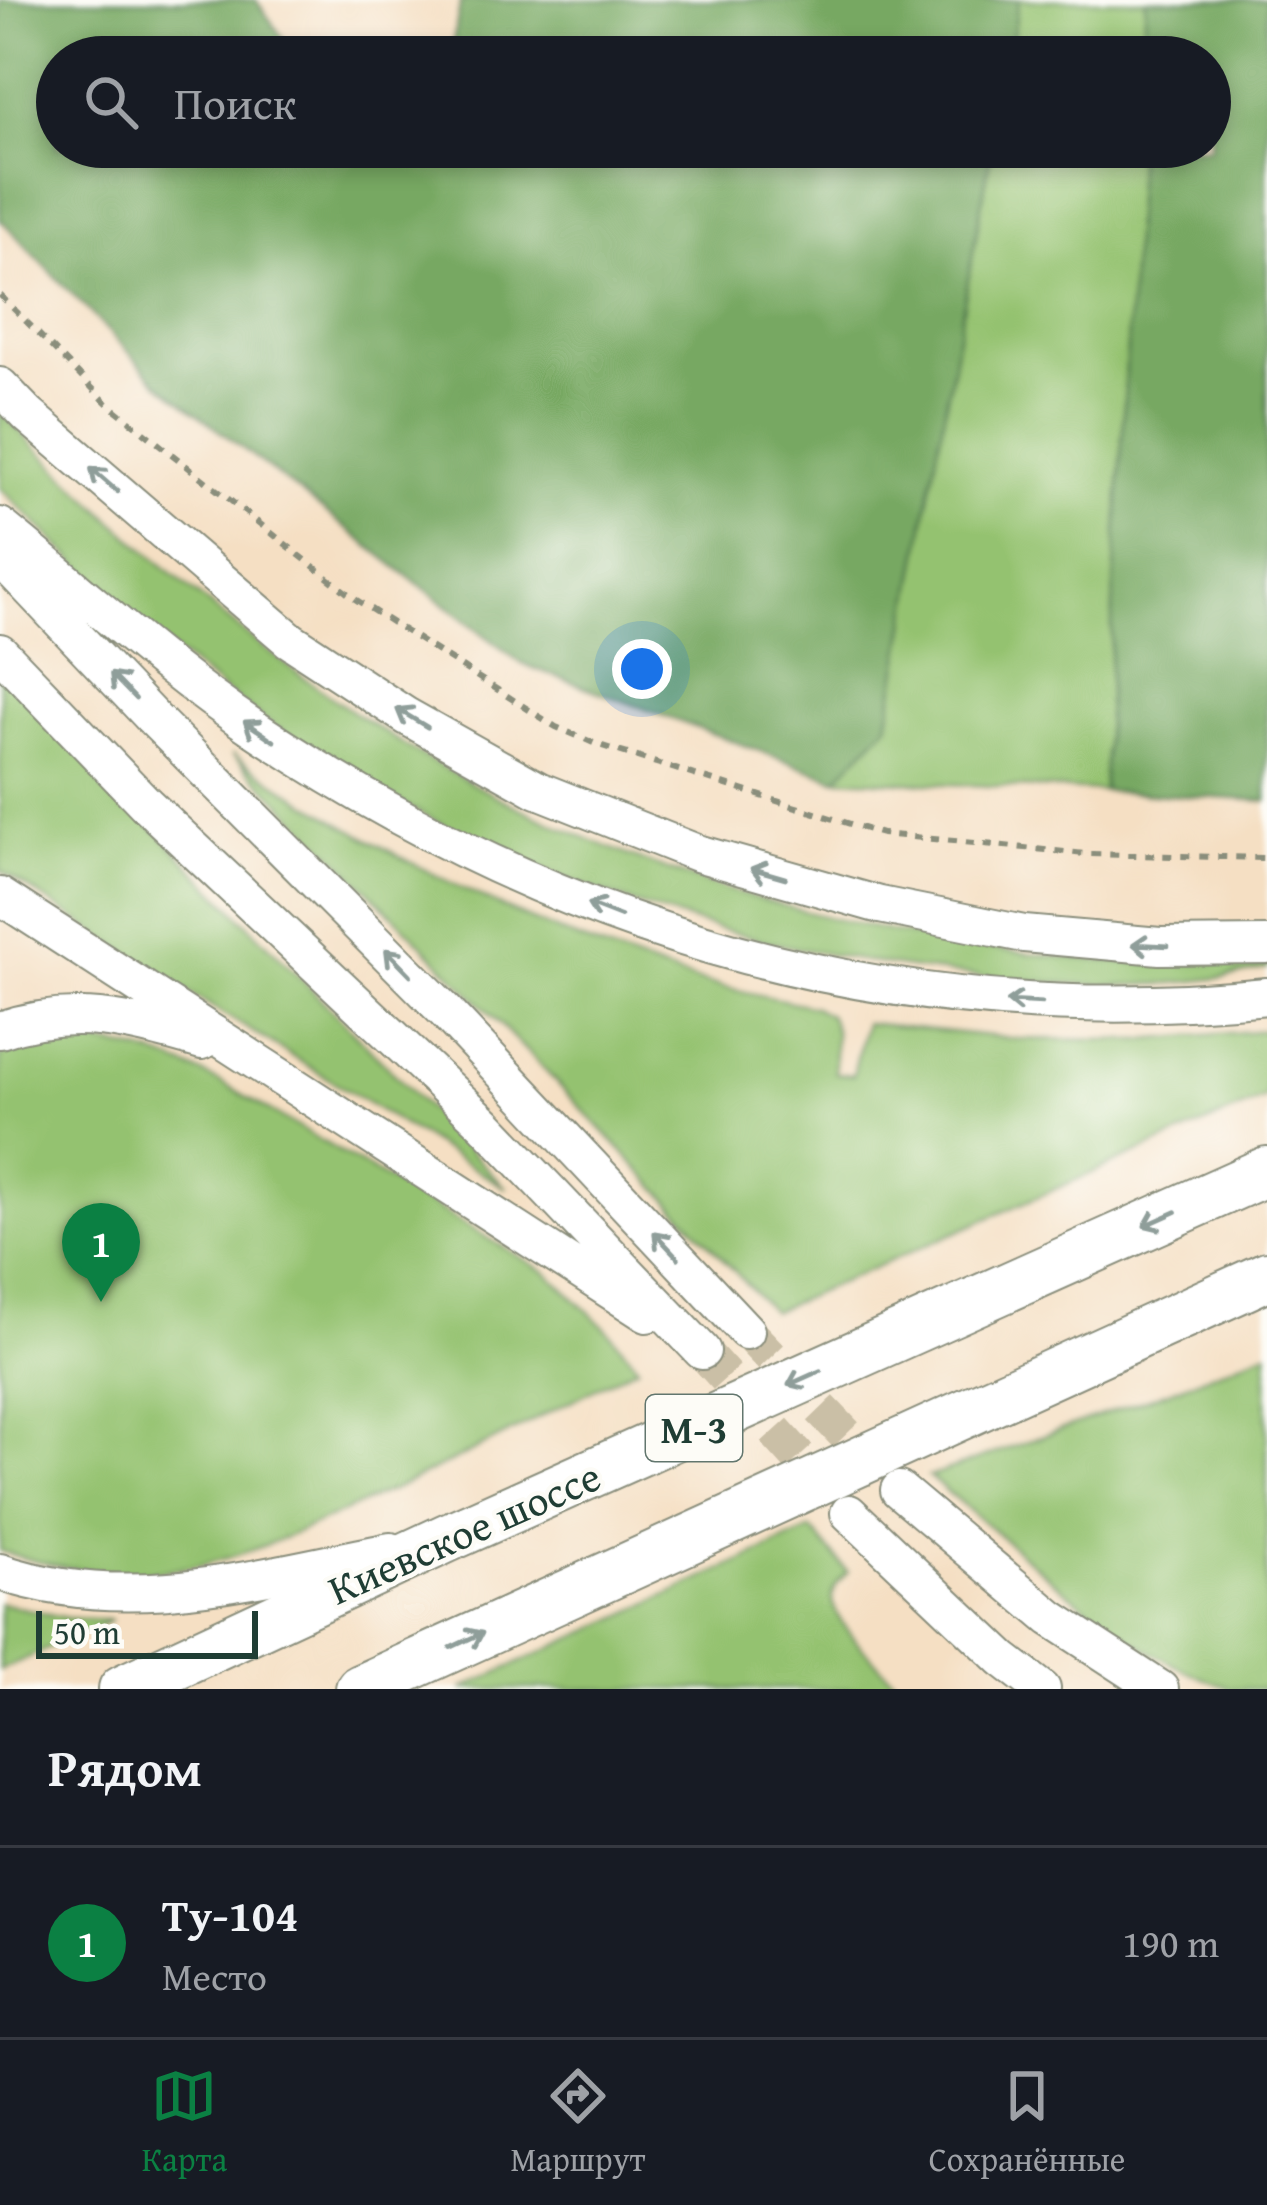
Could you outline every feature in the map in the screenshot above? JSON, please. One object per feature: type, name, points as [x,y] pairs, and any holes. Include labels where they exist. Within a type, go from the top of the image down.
[{"type":"highway","name":"Киевское шоссе","points":[[123,1689],[447,1538],[1267,1172]]},
{"type":"highway","name":"М-3","points":[[360,1689],[1267,1276]]},
{"type":"main road","points":[[0,386],[290,640],[406,716],[538,790],[698,853],[940,918],[1024,934],[1104,942],[1267,945]]},
{"type":"main road","points":[[0,526],[250,725],[302,759],[439,839],[602,910],[677,937],[792,968],[854,982],[984,1000],[1167,1003],[1267,996]]},
{"type":"main road","points":[[0,556],[446,1011],[746,1331]]},
{"type":"main road","points":[[0,652],[146,804],[486,1125],[702,1351],[0,896]]},
{"type":"main road","points":[[0,1030],[51,1016],[105,1016],[240,1053]]},
{"type":"main road","points":[[899,1490],[1051,1618],[1160,1689]]},
{"type":"main road","points":[[849,1513],[1042,1689]]},
{"type":"main road","points":[[0,1572],[35,1584],[86,1592],[170,1593],[447,1538]]},
{"type":"path","points":[[0,295],[106,403],[355,599],[556,728],[881,834],[1086,854],[1267,858]]},
{"type":"green space","points":[[0,0],[256,0],[282,36],[36,36],[36,168],[988,168],[888,725],[836,779],[522,664],[158,383],[0,219]]},
{"type":"green space","points":[[461,0],[1019,0],[1013,36],[454,36]]},
{"type":"green space","points":[[1019,0],[1146,0],[1144,36],[1013,36]]},
{"type":"green space","points":[[1146,0],[1267,0],[1267,801],[1103,791],[1137,168],[1231,168],[1231,36],[1144,36]]},
{"type":"green space","points":[[988,168],[1137,168],[1103,791],[836,779],[888,725]]},
{"type":"green space","points":[[0,411],[135,541],[280,660],[382,731],[548,821],[725,889],[908,934],[1094,960],[1267,963],[1267,968],[1153,984],[1074,984],[959,974],[850,958],[743,935],[637,904],[534,866],[434,820],[337,766],[245,706],[158,638],[0,488]]},
{"type":"green space","points":[[0,671],[506,1188],[0,870]]},
{"type":"green space","points":[[232,754],[392,852],[504,908],[679,975],[814,1007],[830,1016],[835,1030],[835,1073],[853,1075],[865,1023],[1019,1039],[1139,1040],[1267,1030],[1267,1097],[772,1312],[505,1030]]},
{"type":"green space","points":[[68,1041],[147,1053],[220,1082],[546,1272],[606,1328],[638,1366],[424,1475],[235,1556],[186,1568],[121,1572],[60,1566],[0,1551],[0,1056]]},
{"type":"green space","points":[[1267,1351],[1267,1689],[1230,1688],[1150,1651],[1072,1596],[929,1477],[1177,1388]]},
{"type":"green space","points":[[811,1529],[848,1572],[832,1596],[840,1619],[903,1689],[462,1689]]},
{"type":"green space","points":[[0,1603],[67,1618],[112,1620],[0,1670]]},
{"type":"tunnel","points":[[746,1331],[899,1490]]},
{"type":"tunnel","points":[[702,1351],[833,1495]]},
{"type":"place","name":"Ту-104","points":[[101,1302]]}]
